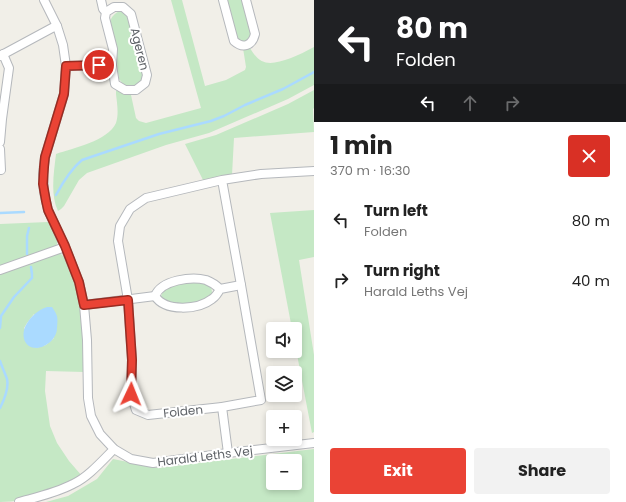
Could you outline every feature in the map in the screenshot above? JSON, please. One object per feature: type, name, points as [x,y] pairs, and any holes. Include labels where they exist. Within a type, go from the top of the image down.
[{"type":"street","name":"Harald Leths Vej","points":[[44,0],[57,26],[63,46],[66,66],[64,94],[45,157],[43,174],[44,192],[48,210],[65,246],[79,282],[84,305],[87,340],[88,398],[91,416],[100,434],[114,449],[131,459],[153,463],[314,443]]},
{"type":"street","name":"Ageren","points":[[101,0],[103,8],[106,12],[105,18],[113,49],[112,65],[115,84],[125,90],[136,90],[145,83],[147,75],[132,14],[123,7],[114,7],[106,12]]},
{"type":"street","points":[[223,0],[234,41],[238,45],[242,46],[250,44],[254,39],[255,34],[246,0]]},
{"type":"street","points":[[0,142],[1,119],[9,68],[2,55],[57,26]]},
{"type":"street","points":[[66,66],[112,65]]},
{"type":"street","points":[[0,149],[0,170]]},
{"type":"street","name":"Folden","points":[[222,180],[242,285],[261,400],[222,407],[148,415],[136,410],[131,394],[132,360],[128,300],[118,241],[120,226],[130,209],[146,198],[222,180],[261,174],[314,171]]},
{"type":"street","points":[[0,270],[65,246]]},
{"type":"street","points":[[155,296],[159,289],[182,280],[206,280],[220,289]]},
{"type":"street","points":[[155,296],[164,304],[176,307],[188,307],[202,304],[212,299],[220,289],[242,285]]},
{"type":"street","points":[[84,305],[155,296]]},
{"type":"street","points":[[222,407],[228,453]]},
{"type":"street","points":[[19,502],[43,496],[74,484],[93,470],[114,449]]},
{"type":"green space","points":[[171,0],[182,0],[205,86],[226,80],[245,70],[246,67],[243,48],[250,48],[258,59],[267,63],[272,63],[291,58],[314,47],[314,85],[288,99],[209,133],[166,145],[87,173],[79,180],[64,206],[58,211],[53,190],[56,154],[98,139],[106,135],[112,129],[116,123],[118,108],[116,91],[118,90],[124,94],[131,95],[136,118],[139,121],[146,123],[201,108]]},
{"type":"green space","points":[[226,0],[243,0],[252,32],[251,40],[243,42],[238,41]]},
{"type":"green space","points":[[120,11],[128,13],[146,77],[133,88],[124,85],[119,79],[116,49],[110,22],[111,18]]},
{"type":"green space","points":[[314,90],[314,132],[234,138],[232,175],[203,180],[185,144],[216,135],[288,104]]},
{"type":"green space","points":[[314,210],[314,257],[299,260],[314,355],[314,432],[312,433],[302,381],[302,366],[299,366],[298,358],[302,358],[302,322],[291,322],[270,213]]},
{"type":"green space","points":[[50,223],[58,240],[56,247],[0,266],[0,224]]},
{"type":"green space","points":[[56,254],[61,254],[66,259],[78,289],[84,332],[84,372],[46,371],[45,391],[50,426],[57,443],[69,461],[82,476],[53,490],[32,497],[22,500],[0,502],[0,274]],"holes":[[[34,314],[54,338],[46,345],[36,348],[24,328]]]},
{"type":"green space","points":[[190,282],[208,285],[211,288],[212,295],[201,301],[186,304],[172,304],[161,298],[162,294],[168,287]]},
{"type":"green space","points":[[314,449],[314,502],[46,502],[68,496],[97,479],[113,459],[158,468],[266,455],[266,490],[302,490],[302,454],[273,454]]},
{"type":"water","points":[[47,307],[52,307],[57,317],[57,332],[51,341],[44,346],[37,348],[29,346],[24,340],[24,329],[32,316]]},
{"type":"waterway","points":[[56,195],[61,185],[74,167],[82,160],[159,134],[211,121],[283,89],[314,72]]},
{"type":"waterway","points":[[0,213],[24,212]]},
{"type":"waterway","points":[[27,254],[27,236],[29,228]]},
{"type":"waterway","points":[[0,328],[1,316],[14,297],[32,278],[31,267]]},
{"type":"waterway","points":[[0,361],[7,379],[6,394],[0,408]]},
{"type":"route","points":[[99,65],[66,66],[64,94],[45,157],[43,184],[48,210],[65,246],[79,282],[84,305],[128,300],[132,360],[131,394]]}]
